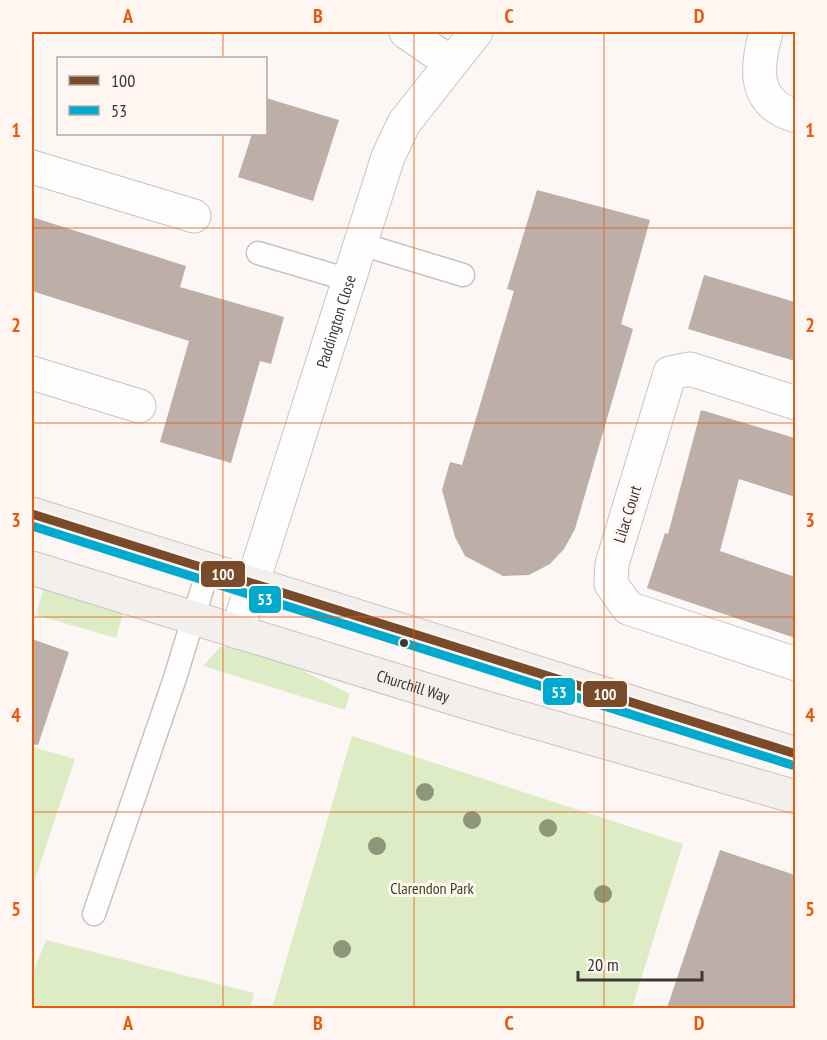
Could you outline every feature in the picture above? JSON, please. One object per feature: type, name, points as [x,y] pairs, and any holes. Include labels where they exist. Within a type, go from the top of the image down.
[{"type":"street","points":[[406,32],[451,63]]},
{"type":"street","name":"Paddington Close","points":[[237,632],[388,157],[404,123],[476,32]]},
{"type":"street","points":[[766,32],[758,60],[761,88],[778,111],[795,116]]},
{"type":"street","points":[[32,167],[194,216]]},
{"type":"street","name":"Lilac Court","points":[[795,403],[690,369],[670,374],[612,564],[611,584],[628,608],[795,664]]},
{"type":"street","points":[[32,373],[139,406]]},
{"type":"street","points":[[32,514],[795,754]]},
{"type":"street","name":"Churchill Way","points":[[32,568],[237,632],[795,797]]},
{"type":"lane","points":[[361,244],[463,275]]},
{"type":"lane","points":[[258,253],[350,280]]},
{"type":"lane","points":[[94,914],[208,570]]},
{"type":"green space","points":[[44,587],[124,609],[116,638],[36,615]]},
{"type":"green space","points":[[251,645],[350,694],[345,710],[203,666],[220,647]]},
{"type":"green space","name":"Clarendon Park","points":[[352,736],[683,844],[632,1008],[272,1008]]},
{"type":"green space","points":[[32,747],[75,759],[32,888]]},
{"type":"green space","points":[[46,940],[254,993],[250,1008],[32,1008],[32,975]]},
{"type":"building","points":[[267,98],[339,120],[313,201],[238,177],[252,135],[267,135]]},
{"type":"building","points":[[537,190],[650,220],[621,324],[633,329],[575,529],[564,549],[550,564],[529,575],[503,576],[465,556],[455,537],[442,490],[450,462],[462,465],[514,291],[507,289]]},
{"type":"building","points":[[32,217],[186,266],[180,287],[284,317],[271,364],[260,361],[231,463],[160,442],[189,341],[32,291]]},
{"type":"building","points":[[704,275],[795,302],[795,361],[688,329]]},
{"type":"building","points":[[701,410],[795,438],[795,497],[739,479],[720,551],[795,577],[795,638],[647,588],[665,533],[668,534]]},
{"type":"building","points":[[32,639],[69,652],[38,745],[32,744]]},
{"type":"building","points":[[720,850],[795,875],[795,1008],[667,1008]]},
{"type":"transit line","name":"100","points":[[32,514],[796,754]]},
{"type":"transit line","name":"53","points":[[32,526],[792,765]]}]
